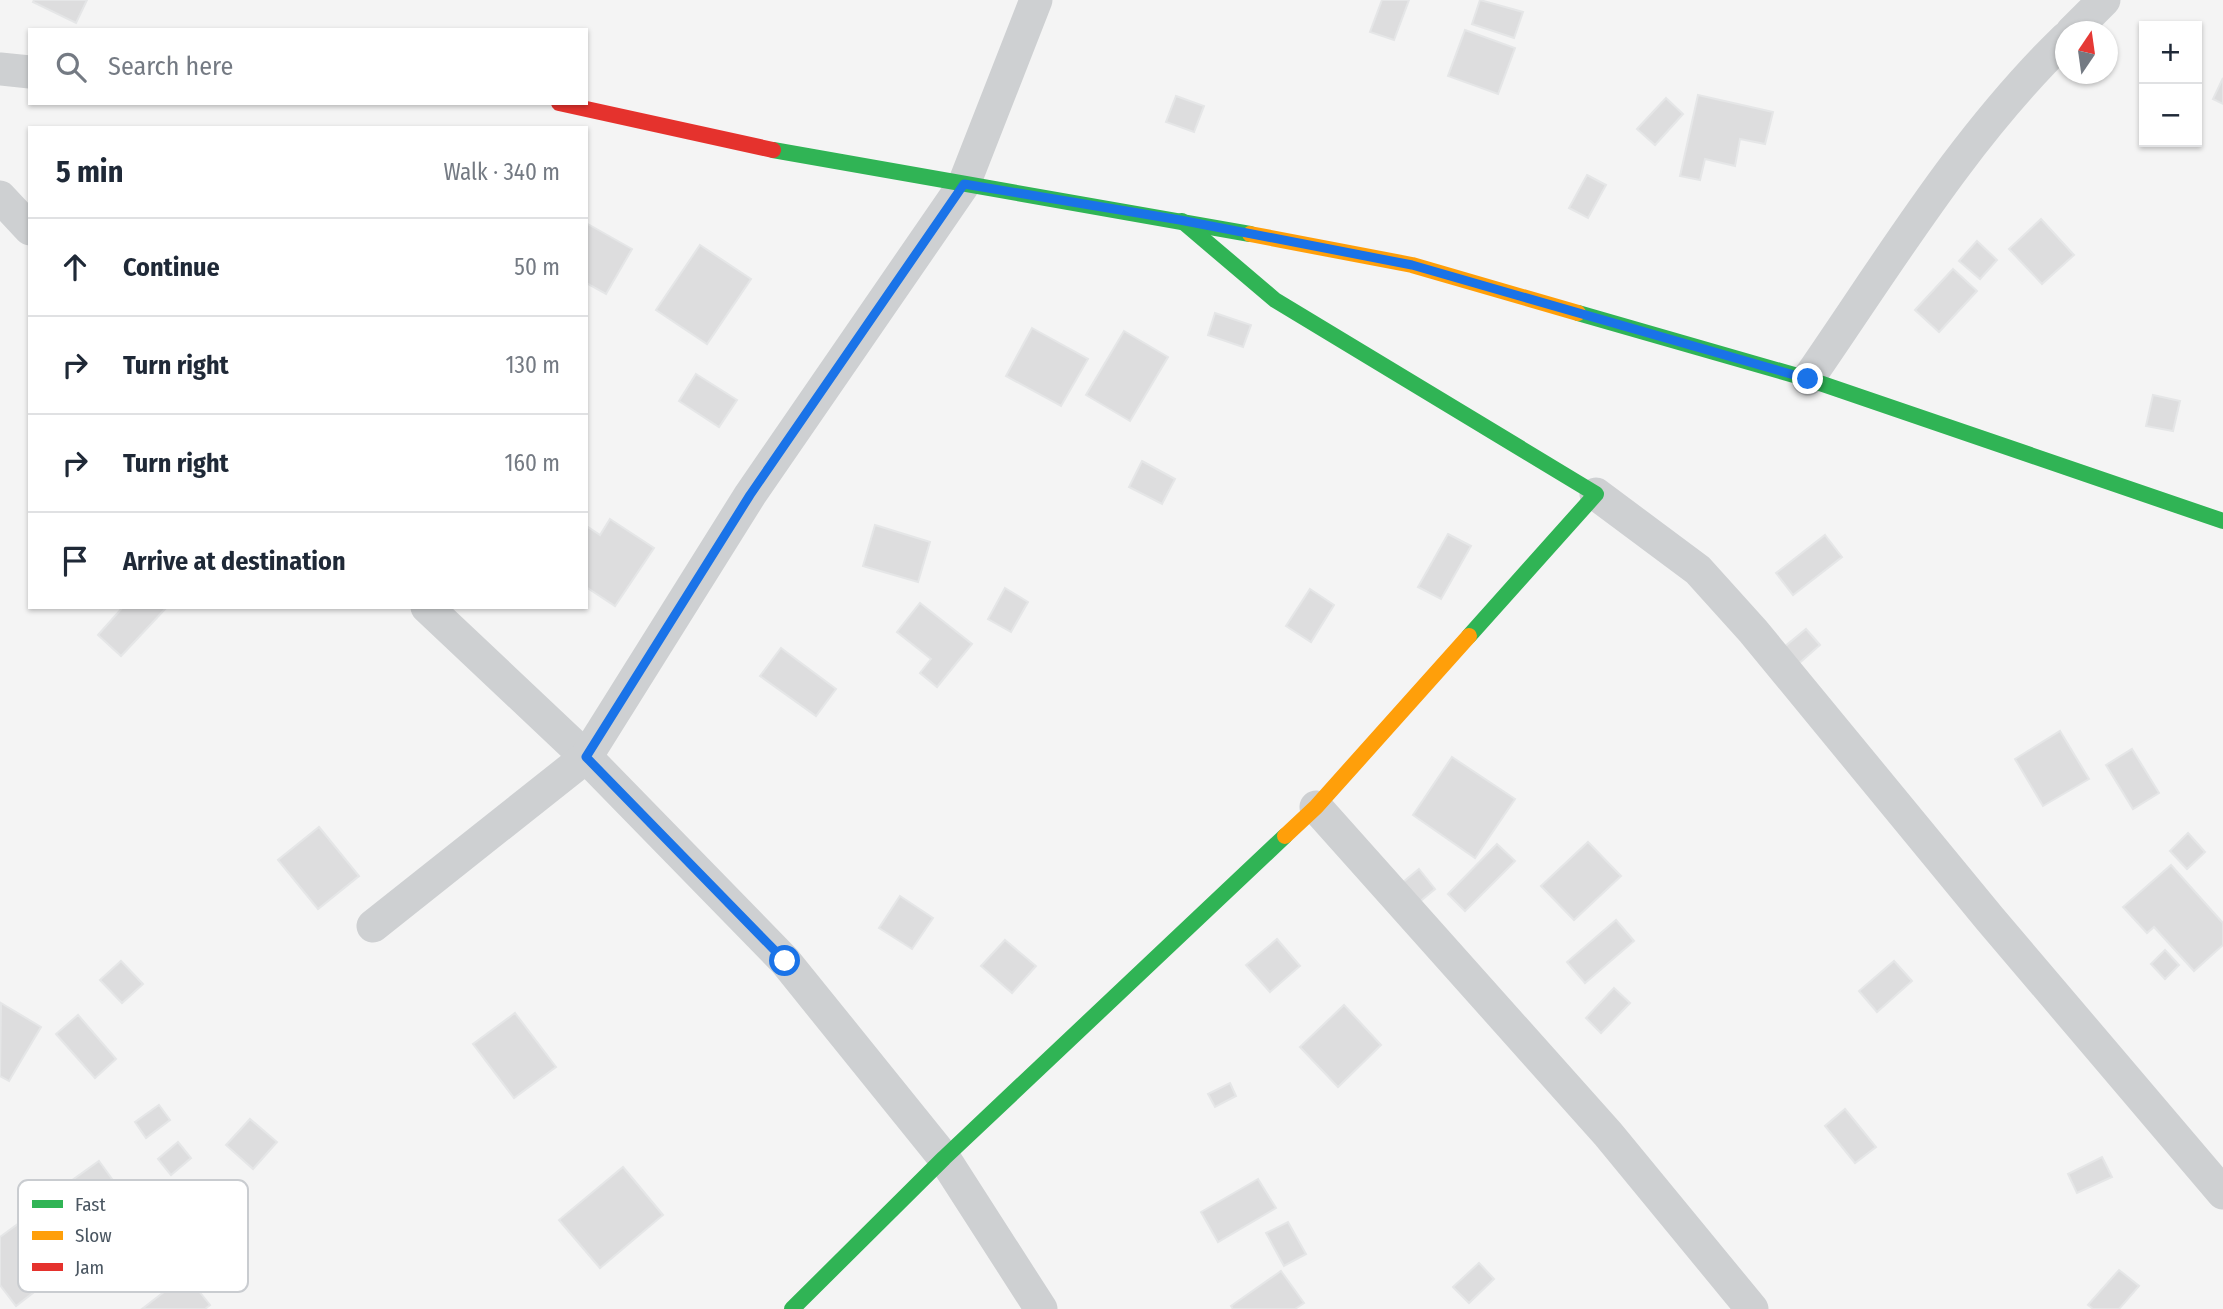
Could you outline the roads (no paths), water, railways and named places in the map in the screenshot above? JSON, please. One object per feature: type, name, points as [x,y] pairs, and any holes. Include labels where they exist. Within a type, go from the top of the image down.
[{"type":"street","points":[[373,926],[586,757],[750,495],[964,184],[1036,0]]},
{"type":"street","points":[[2083,21],[2104,0]]},
{"type":"street","points":[[1808,379],[1979,133],[2019,83],[2055,49]]},
{"type":"street","points":[[0,69],[28,72]]},
{"type":"street","points":[[568,105],[791,154],[1180,220],[1412,265],[1808,379],[2223,521]]},
{"type":"street","points":[[0,197],[28,227]]},
{"type":"street","points":[[1180,220],[1275,300],[1596,494],[1698,570],[1753,631],[1973,898],[2223,1193]]},
{"type":"street","points":[[792,1309],[944,1158],[1316,807],[1596,494]]},
{"type":"street","points":[[429,609],[586,757],[785,961],[944,1158],[1041,1309]]},
{"type":"street","points":[[1316,807],[1608,1134],[1752,1309]]}]
